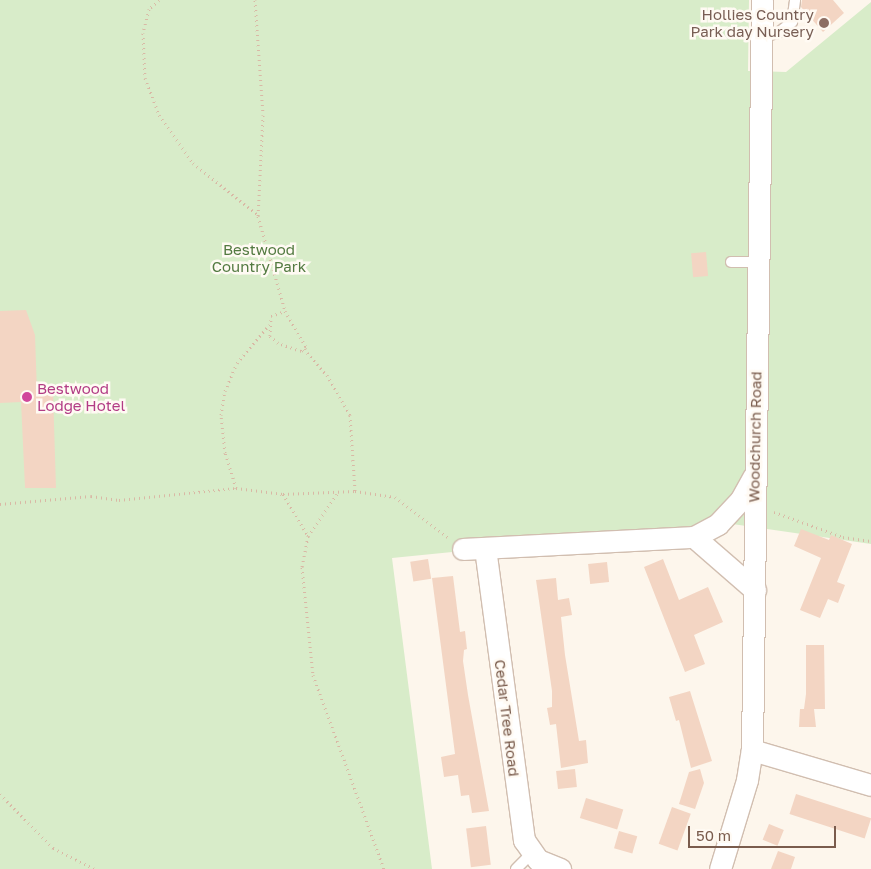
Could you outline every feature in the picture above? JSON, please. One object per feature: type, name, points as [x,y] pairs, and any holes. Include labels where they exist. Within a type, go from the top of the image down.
[{"type":"street","name":"Woodchurch Road","points":[[720,869],[747,780],[752,750],[762,0]]},
{"type":"street","points":[[463,549],[694,538],[718,524],[741,499],[755,474]]},
{"type":"street","points":[[694,538],[755,590]]},
{"type":"street","name":"Cedar Tree Road","points":[[485,548],[522,831],[531,854]]},
{"type":"street","points":[[752,750],[871,785]]},
{"type":"street","points":[[531,854],[560,869]]},
{"type":"lane","points":[[762,37],[778,33],[792,22],[795,0]]},
{"type":"lane","points":[[731,262],[758,262]]},
{"type":"lane","points":[[516,869],[531,854]]},
{"type":"path","points":[[159,0],[149,9],[143,33],[145,78],[159,115],[193,163],[258,216]]},
{"type":"path","points":[[255,0],[264,116],[258,216],[285,311],[306,347],[304,350]]},
{"type":"path","points":[[236,488],[225,453],[220,416],[225,392],[237,363],[269,325],[272,316],[285,311]]},
{"type":"path","points":[[269,325],[270,336],[278,343],[301,351],[304,350],[327,374],[350,415],[355,491]]},
{"type":"path","points":[[0,504],[91,496],[119,500],[236,488],[283,494],[337,494],[355,491],[395,497],[463,549]]},
{"type":"path","points":[[283,494],[308,536]]},
{"type":"path","points":[[337,494],[308,536],[302,567],[313,675],[384,869]]},
{"type":"path","points":[[754,506],[843,537],[871,541]]},
{"type":"path","points":[[0,794],[53,848],[95,869]]},
{"type":"green space","name":"Bestwood Country Park","points":[[0,0],[749,0],[748,71],[786,72],[871,2],[871,544],[711,521],[694,528],[392,558],[432,869],[0,869]]},
{"type":"building","name":"Hollies Country Park day Nursery","points":[[802,0],[833,0],[844,13],[823,32],[801,7]]},
{"type":"building","points":[[706,252],[708,276],[693,277],[691,253]]},
{"type":"building","name":"Bestwood Lodge Hotel","points":[[26,310],[35,335],[37,392],[53,392],[56,488],[25,488],[21,402],[0,403],[0,311]]},
{"type":"building","points":[[801,529],[829,540],[831,535],[852,544],[837,582],[845,585],[838,603],[828,599],[820,618],[800,610],[821,558],[794,546]]},
{"type":"building","points":[[428,559],[431,579],[413,582],[410,562]]},
{"type":"building","points":[[663,559],[679,600],[708,587],[723,622],[694,635],[705,664],[685,672],[644,567]]},
{"type":"building","points":[[607,562],[609,582],[590,584],[588,564]]},
{"type":"building","points":[[453,576],[460,632],[465,631],[467,649],[464,650],[463,661],[489,811],[472,813],[469,795],[461,796],[458,775],[444,777],[441,757],[455,754],[432,578]]},
{"type":"building","points":[[556,578],[558,600],[569,598],[572,615],[561,617],[565,655],[579,741],[586,740],[588,763],[561,768],[556,724],[550,725],[547,708],[552,707],[552,691],[536,580]]},
{"type":"building","points":[[806,645],[824,645],[825,709],[814,709],[816,727],[799,727],[800,709],[804,709],[806,694]]},
{"type":"building","points":[[690,691],[712,761],[691,768],[679,720],[676,721],[669,697]]},
{"type":"building","points":[[575,769],[577,787],[558,789],[556,771]]},
{"type":"building","points":[[700,769],[704,783],[695,809],[679,804],[689,772]]},
{"type":"building","points":[[796,794],[871,818],[865,838],[790,814]]},
{"type":"building","points":[[586,798],[623,809],[617,829],[580,818]]},
{"type":"building","points":[[672,807],[691,814],[677,850],[659,844]]},
{"type":"building","points":[[769,824],[784,830],[777,846],[763,840]]},
{"type":"building","points":[[486,826],[491,865],[471,867],[466,828]]},
{"type":"building","points":[[619,831],[637,836],[632,854],[614,848]]},
{"type":"building","points":[[778,851],[795,857],[791,869],[771,869]]},
{"type":"place","name":"Hollies Country Park day Nursery","points":[[824,23]]},
{"type":"place","name":"Bestwood Lodge Hotel","points":[[27,397]]}]
